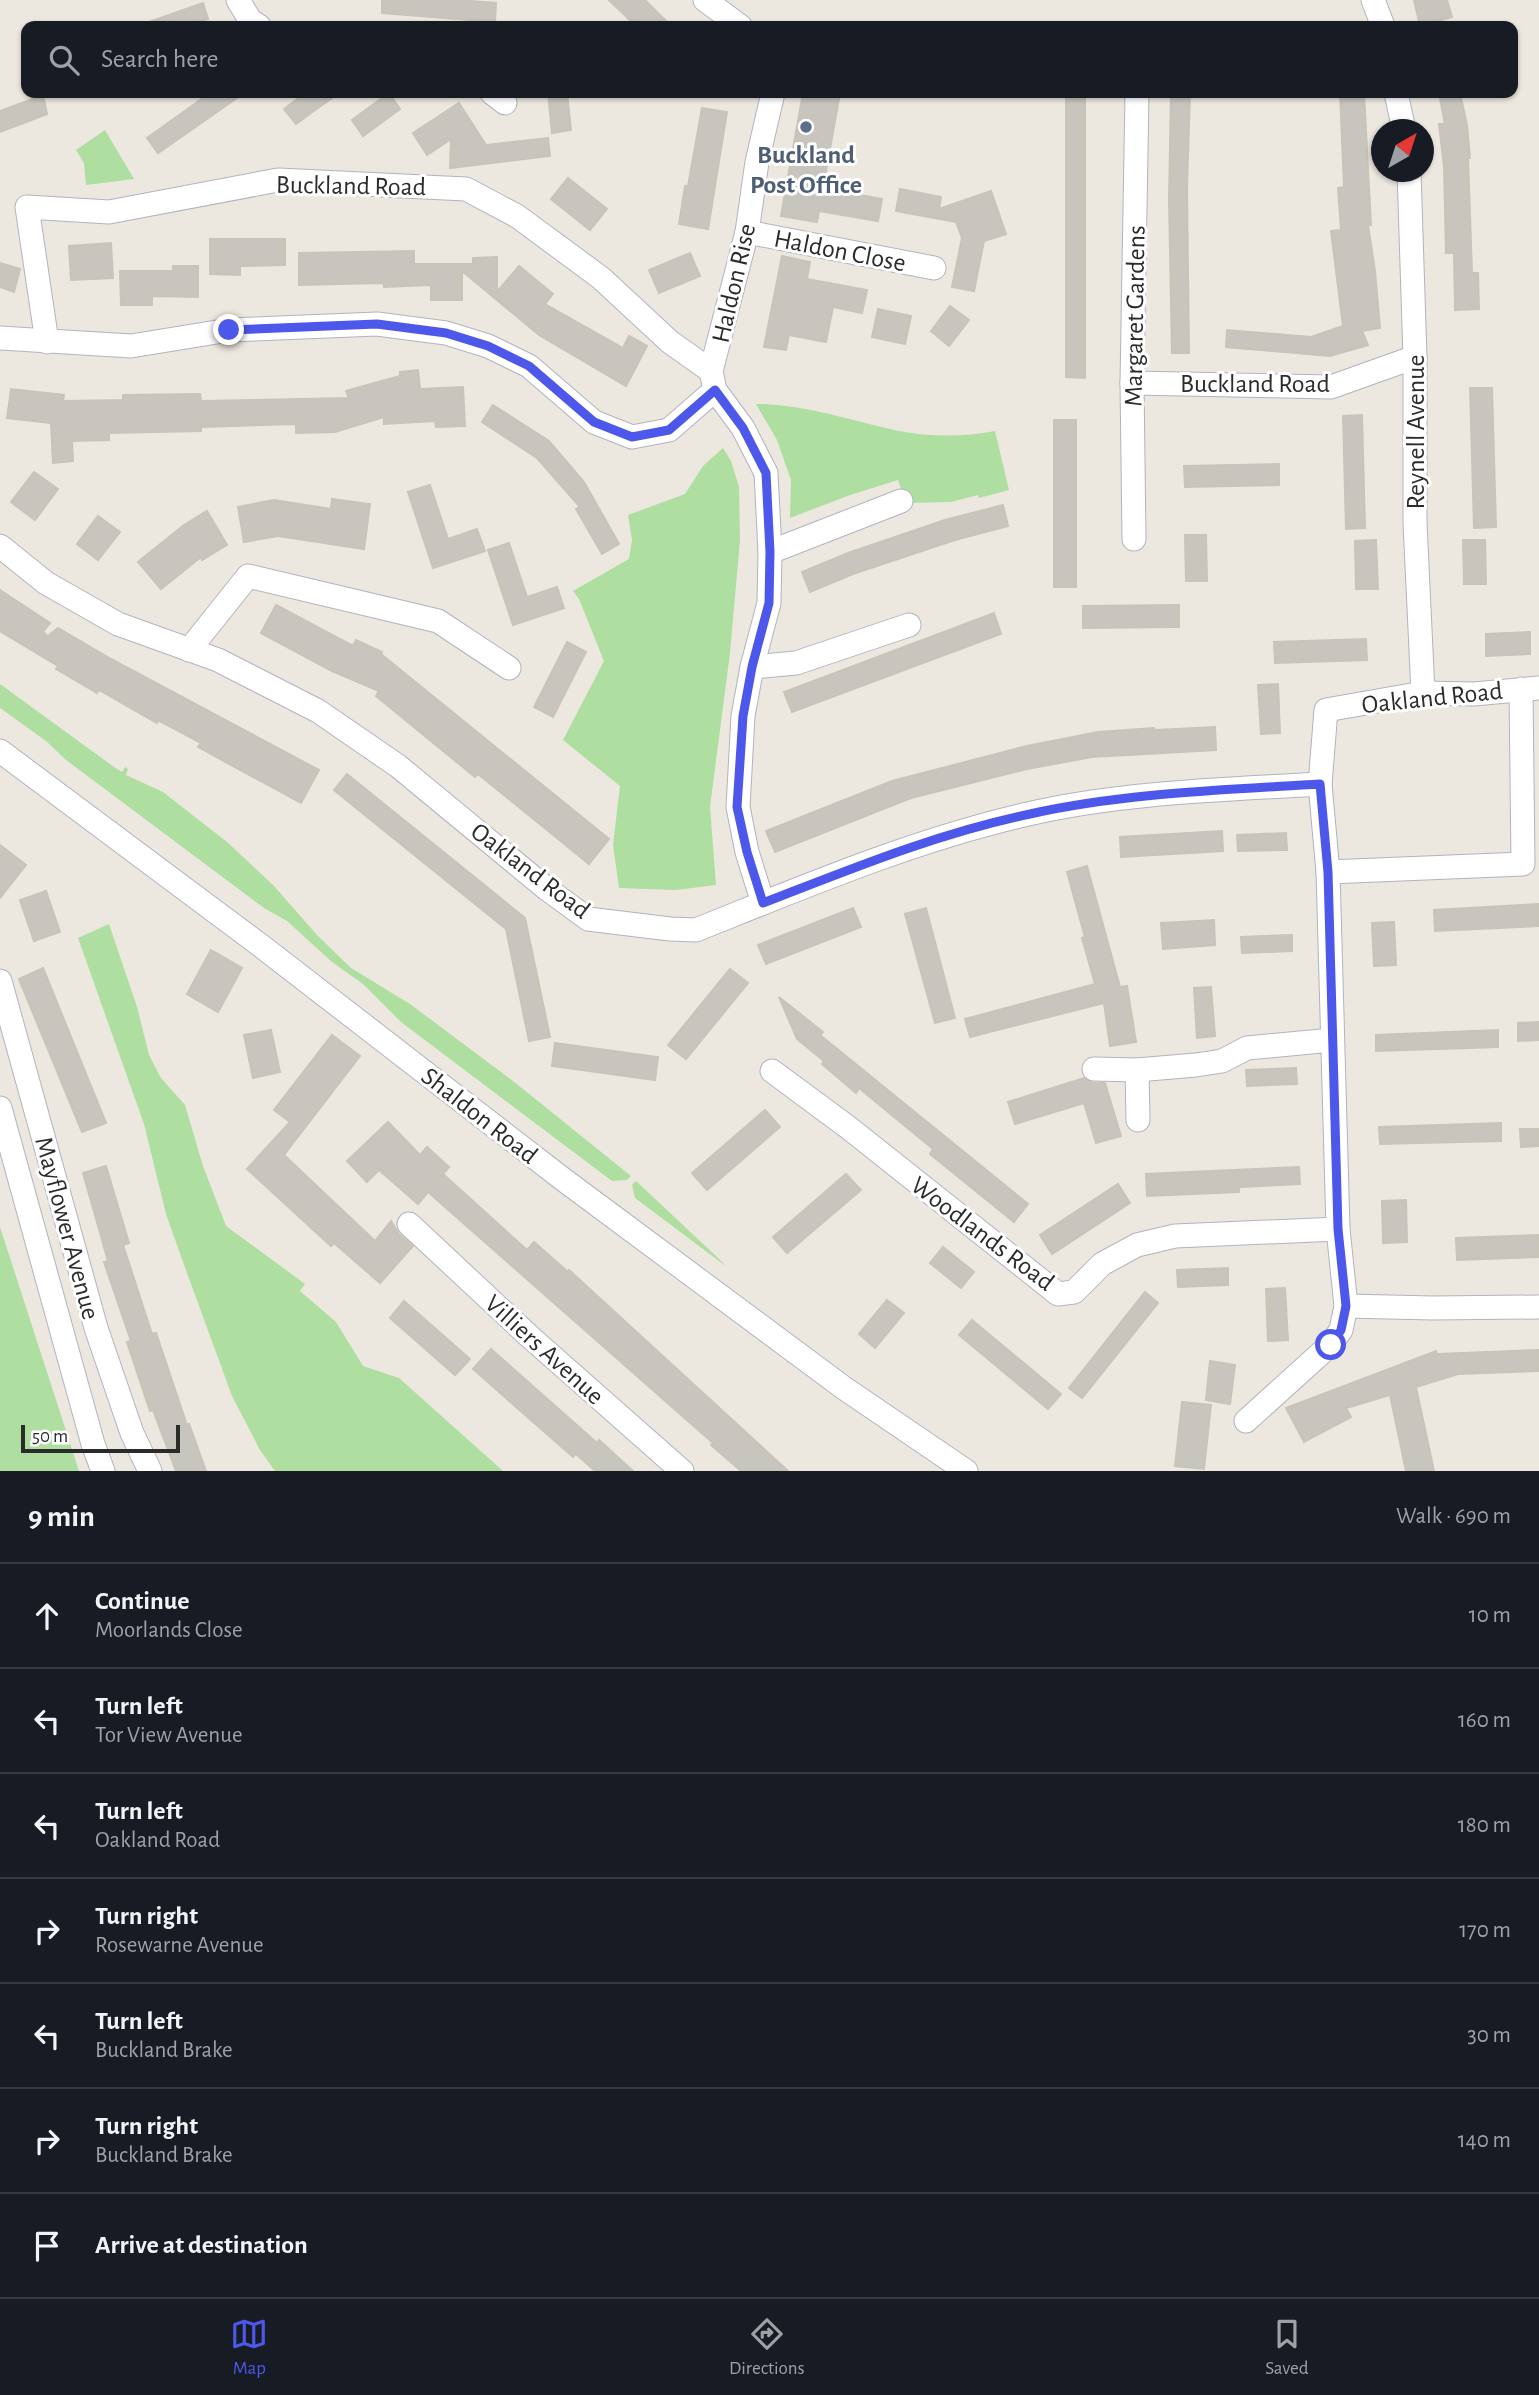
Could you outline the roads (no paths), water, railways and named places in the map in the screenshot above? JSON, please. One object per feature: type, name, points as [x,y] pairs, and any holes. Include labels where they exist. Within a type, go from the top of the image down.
[{"type":"street","points":[[705,0],[733,21]]},
{"type":"street","points":[[1373,0],[1381,21]]},
{"type":"street","name":"Haldon Rise","points":[[713,381],[747,232],[757,162],[772,98]]},
{"type":"street","name":"Margaret Gardens","points":[[1134,539],[1132,383],[1137,98]]},
{"type":"street","points":[[1397,98],[1402,119]]},
{"type":"street","name":"Buckland Road","points":[[47,342],[27,206],[109,212],[278,180],[435,186],[466,189],[517,216],[601,278],[713,381]]},
{"type":"street","name":"Reynell Avenue","points":[[1409,182],[1415,357],[1415,523],[1423,693]]},
{"type":"street","name":"Haldon Close","points":[[747,232],[934,268]]},
{"type":"street","points":[[0,338],[131,346],[229,330],[377,324],[446,333],[488,346],[529,366],[594,422],[632,437],[669,430],[713,381],[743,428],[766,473],[770,552],[769,603],[752,667],[743,716],[737,807],[747,852],[763,903]]},
{"type":"street","name":"Buckland Road","points":[[1132,383],[1331,387],[1415,357]]},
{"type":"street","points":[[770,552],[901,502]]},
{"type":"street","name":"Oakland Road","points":[[0,545],[47,583],[118,624],[218,660],[318,711],[398,766],[547,889],[588,919],[670,929],[696,930],[904,849],[1030,814],[1123,799],[1320,784],[1326,710],[1423,693],[1474,694],[1530,688]]},
{"type":"street","points":[[189,649],[248,576],[438,621],[509,668]]},
{"type":"street","points":[[752,667],[796,663],[909,625]]},
{"type":"street","points":[[1328,872],[1523,864],[1530,688]]},
{"type":"street","name":"Shaldon Road","points":[[0,751],[260,945],[564,1180],[822,1372],[966,1471]]},
{"type":"street","points":[[1246,1421],[1331,1345],[1341,1330],[1346,1306],[1338,1229],[1328,872],[1320,784]]},
{"type":"street","name":"Mayflower Avenue","points":[[0,981],[96,1328],[132,1433],[150,1471]]},
{"type":"street","points":[[1094,1069],[1137,1070],[1222,1061],[1247,1048],[1332,1040]]},
{"type":"street","points":[[1137,1070],[1138,1120]]},
{"type":"street","name":"Woodlands Road","points":[[772,1071],[849,1128],[1058,1294],[1074,1292],[1102,1264],[1137,1245],[1175,1236],[1338,1229]]},
{"type":"street","points":[[0,1108],[93,1444],[103,1471]]},
{"type":"street","name":"Villiers Avenue","points":[[409,1224],[529,1336],[682,1471]]},
{"type":"street","points":[[1346,1306],[1539,1307]]},
{"type":"place","name":"Buckland Post Office","points":[[806,127]]}]
